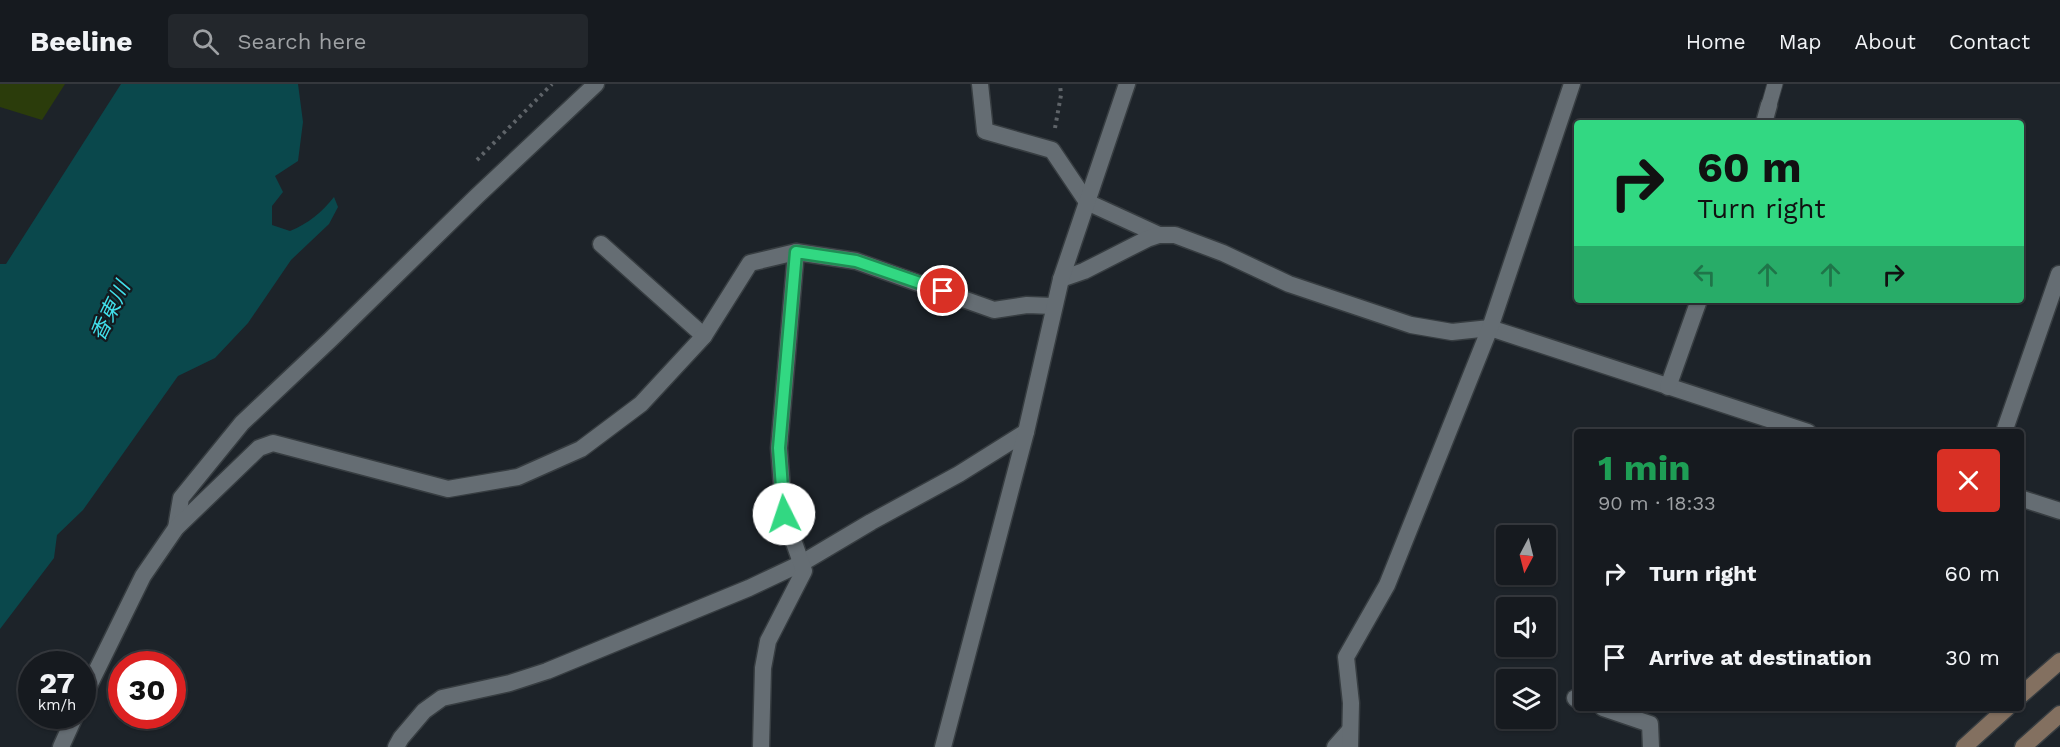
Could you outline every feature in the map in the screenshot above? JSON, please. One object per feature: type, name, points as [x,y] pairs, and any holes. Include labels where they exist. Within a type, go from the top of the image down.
[{"type":"main road","points":[[2024,692],[2060,661]]},
{"type":"main road","points":[[1964,747],[2004,711]]},
{"type":"main road","points":[[2023,747],[2060,714]]},
{"type":"street","points":[[176,528],[181,498],[242,423],[596,84]]},
{"type":"street","points":[[980,84],[985,131],[1052,150],[1087,202],[1159,235],[1175,235],[1185,238],[1289,284],[1411,325],[1452,332],[1490,328],[1799,429]]},
{"type":"street","points":[[943,747],[1026,432],[1060,279],[1126,84]]},
{"type":"street","points":[[1335,747],[1350,739],[1351,703],[1346,657],[1387,585],[1490,328],[1572,84]]},
{"type":"street","points":[[1765,120],[1769,105]]},
{"type":"street","points":[[1060,279],[1084,271],[1159,235]]},
{"type":"street","points":[[601,244],[704,336]]},
{"type":"street","points":[[96,672],[143,576],[176,528],[259,448],[273,442],[407,480],[448,489],[518,477],[581,449],[641,404],[704,336],[750,263],[796,252],[856,261],[994,310],[1027,305],[1053,306]]},
{"type":"street","points":[[761,747],[764,668],[768,641],[804,571],[784,514],[779,448],[796,252]]},
{"type":"street","points":[[2005,429],[2059,274]]},
{"type":"street","points":[[1668,387],[1698,303]]},
{"type":"street","points":[[396,747],[424,711],[442,698],[510,683],[547,671],[718,601],[802,563],[959,474],[1026,432]]},
{"type":"street","points":[[2024,499],[2060,511]]},
{"type":"street","points":[[1612,711],[1650,724],[1651,747]]},
{"type":"street","points":[[61,747],[69,729]]},
{"type":"lane","points":[[1769,105],[1775,84]]},
{"type":"path","points":[[1052,150],[1061,95],[1060,84]]},
{"type":"green space","points":[[0,84],[65,84],[42,120],[0,107]]},
{"type":"water","name":"香東川","points":[[121,84],[298,84],[303,122],[298,161],[275,176],[283,192],[272,206],[272,225],[290,231],[314,217],[334,197],[338,207],[329,224],[291,260],[248,323],[215,358],[178,376],[83,510],[57,535],[54,558],[0,629],[0,264],[6,264]]},
{"type":"route","points":[[784,514],[779,448],[796,252],[856,261],[943,291]]}]
